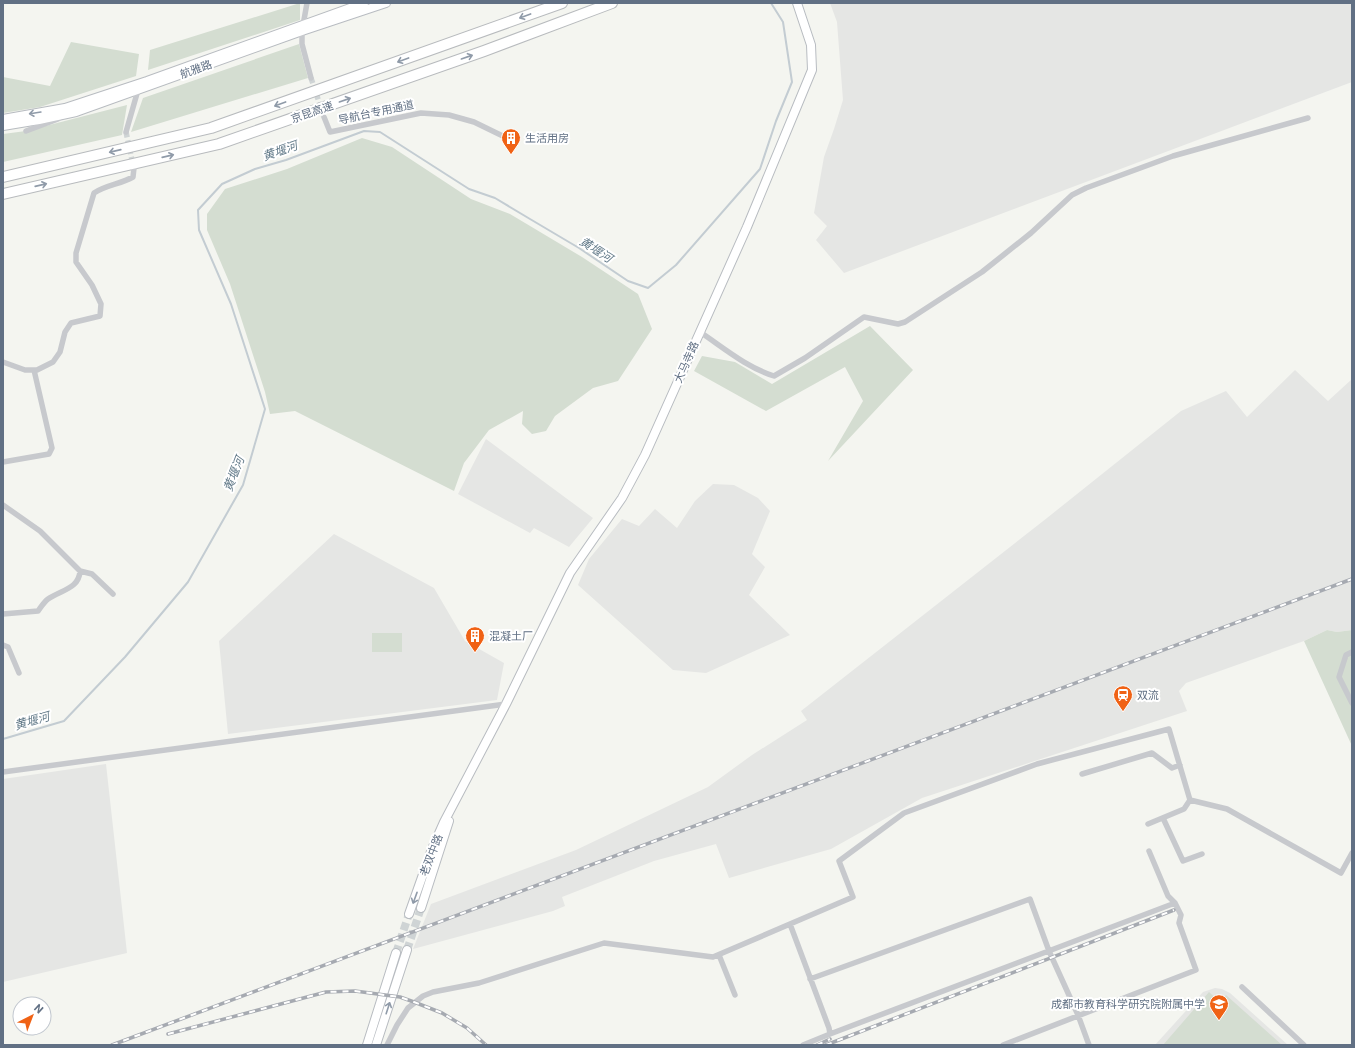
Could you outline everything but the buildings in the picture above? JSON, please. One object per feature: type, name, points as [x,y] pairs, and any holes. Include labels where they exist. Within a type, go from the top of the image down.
[{"type":"highway","name":"京昆高速","points":[[3,177],[211,128],[562,3]]},
{"type":"highway","name":"京昆高速","points":[[3,194],[219,144],[484,51],[612,3]]},
{"type":"street","points":[[307,3],[302,28],[302,44],[311,78]]},
{"type":"street","name":"航雅路","points":[[3,126],[76,112],[302,28],[364,3]]},
{"type":"street","name":"航雅路","points":[[3,119],[65,108],[302,28],[386,3]]},
{"type":"street","name":"大马寺路","points":[[506,704],[570,573],[622,498],[645,455],[747,227],[812,70],[811,46],[797,3]]},
{"type":"street","points":[[26,131],[138,90]]},
{"type":"street","points":[[126,132],[138,90]]},
{"type":"street","name":"导航台专用通道","points":[[324,117],[330,132],[421,113],[449,115],[474,122],[509,139]]},
{"type":"street","points":[[700,332],[747,364],[774,376],[805,358],[864,317],[898,324],[905,322],[982,272],[1031,233],[1072,195],[1086,188],[1173,156],[1308,118]]},
{"type":"street","points":[[3,362],[25,370],[34,370],[53,362],[60,352],[65,332],[71,323],[100,316],[101,304],[92,285],[76,262],[76,254],[94,193],[100,189],[126,181],[133,177],[134,168]]},
{"type":"street","points":[[3,462],[49,454],[52,448],[34,370]]},
{"type":"street","points":[[3,505],[40,531],[80,571],[92,574],[113,594]]},
{"type":"street","points":[[3,614],[38,611],[48,600],[76,584],[80,571]]},
{"type":"street","points":[[3,645],[8,647],[19,674]]},
{"type":"street","points":[[1352,652],[1346,655],[1339,677],[1352,703]]},
{"type":"street","points":[[3,772],[506,704]]},
{"type":"street","name":"老双中路","points":[[409,914],[432,849],[506,704]]},
{"type":"street","points":[[387,1045],[408,1008],[423,996],[433,992],[479,984],[604,943],[713,957],[719,955],[853,897],[839,861],[904,813],[1037,764],[1169,729],[1190,800],[1184,809],[1148,824]]},
{"type":"street","points":[[1082,774],[1152,754],[1172,768],[1180,765]]},
{"type":"street","name":"老双中路","points":[[421,908],[457,798]]},
{"type":"street","points":[[1190,800],[1227,809],[1341,873],[1352,853]]},
{"type":"street","points":[[1163,818],[1183,861],[1202,854]]},
{"type":"street","points":[[1003,1045],[1196,970],[1178,923],[1181,915],[1175,903],[1168,896],[1149,851]]},
{"type":"street","points":[[810,978],[1030,899],[1049,951],[1078,1015],[1089,1045]]},
{"type":"street","points":[[803,1045],[1175,903]]},
{"type":"street","points":[[790,924],[830,1034]]},
{"type":"street","points":[[376,1045],[407,950]]},
{"type":"street","points":[[368,1045],[396,953]]},
{"type":"street","points":[[719,955],[735,994]]},
{"type":"street","points":[[1242,987],[1304,1045]]},
{"type":"shaded area","points":[[300,3],[300,20],[148,70],[150,50]]},
{"type":"shaded area","points":[[830,3],[1352,3],[1352,82],[844,273],[816,240],[827,226],[814,213],[824,157],[843,100],[837,22]]},
{"type":"shaded area","points":[[71,42],[139,54],[136,76],[40,107],[3,113],[3,77],[50,86]]},
{"type":"shaded area","points":[[299,44],[308,78],[131,132],[143,98]]},
{"type":"shaded area","points":[[127,105],[122,135],[3,162],[3,134],[26,131]]},
{"type":"shaded area","points":[[362,138],[392,147],[471,199],[510,214],[582,257],[638,294],[652,329],[618,381],[593,388],[555,416],[546,431],[532,434],[522,424],[523,411],[489,430],[464,463],[454,491],[295,411],[270,414],[265,392],[230,284],[207,230],[207,214],[225,189],[287,169]]},
{"type":"shaded area","points":[[870,326],[913,370],[828,461],[863,401],[845,367],[766,411],[694,371],[702,356],[735,362],[772,384]]},
{"type":"shaded area","points":[[1295,370],[1328,401],[1352,379],[1352,630],[1337,632],[1327,630],[1304,641],[1186,683],[1179,691],[1187,711],[922,798],[831,849],[729,878],[716,844],[654,861],[562,897],[565,906],[553,911],[413,949],[431,904],[576,850],[708,787],[752,755],[807,720],[801,711],[1181,411],[1226,391],[1247,417]]},
{"type":"shaded area","points":[[486,439],[593,518],[569,547],[534,528],[530,533],[458,494]]},
{"type":"shaded area","points":[[713,484],[734,485],[758,498],[770,511],[752,554],[765,567],[749,595],[790,635],[706,673],[673,670],[578,585],[589,559],[622,519],[639,526],[655,509],[677,528],[695,501]]},
{"type":"shaded area","points":[[334,534],[434,588],[465,641],[504,663],[497,700],[228,734],[219,641]]},
{"type":"shaded area","points":[[1327,630],[1337,632],[1352,630],[1352,746],[1304,641]]},
{"type":"shaded area","points":[[372,633],[402,633],[402,652],[372,652]]},
{"type":"shaded area","points":[[106,764],[127,953],[3,982],[3,779]]},
{"type":"shaded area","name":"成都市教育科学研究院附属中学","points":[[1215,988],[1222,989],[1230,993],[1288,1045],[1155,1045],[1203,992]]},
{"type":"shaded area","name":"成都市教育科学研究院附属中学","points":[[1209,992],[1220,1002],[1226,995],[1282,1045],[1163,1045]]},
{"type":"waterway","name":"黄堰河","points":[[3,739],[64,721],[125,657],[188,582],[243,485],[265,409],[231,304],[199,230],[198,210],[222,184],[255,169],[286,160],[364,131],[380,132],[469,189],[495,198],[579,248],[628,281],[648,288],[676,265],[760,169],[776,121],[792,82],[783,22],[771,3]]},
{"type":"tunnel","points":[[311,78],[324,117]]},
{"type":"tunnel","points":[[126,132],[133,165]]},
{"type":"tunnel","points":[[407,950],[421,908]]},
{"type":"tunnel","points":[[396,953],[409,914]]},
{"type":"railway","points":[[112,1045],[1352,579]]},
{"type":"railway","points":[[826,1045],[1174,910]]},
{"type":"railway","points":[[168,1034],[326,992],[355,991],[400,997],[442,1013],[467,1028],[486,1045]]},
{"type":"railway","points":[[817,1045],[830,1039]]},
{"type":"place","name":"生活用房","points":[[511,155]]},
{"type":"place","name":"混凝土厂","points":[[475,653]]},
{"type":"place","name":"双流","points":[[1123,712]]},
{"type":"place","name":"成都市教育科学研究院附属中学","points":[[1219,1021]]}]
